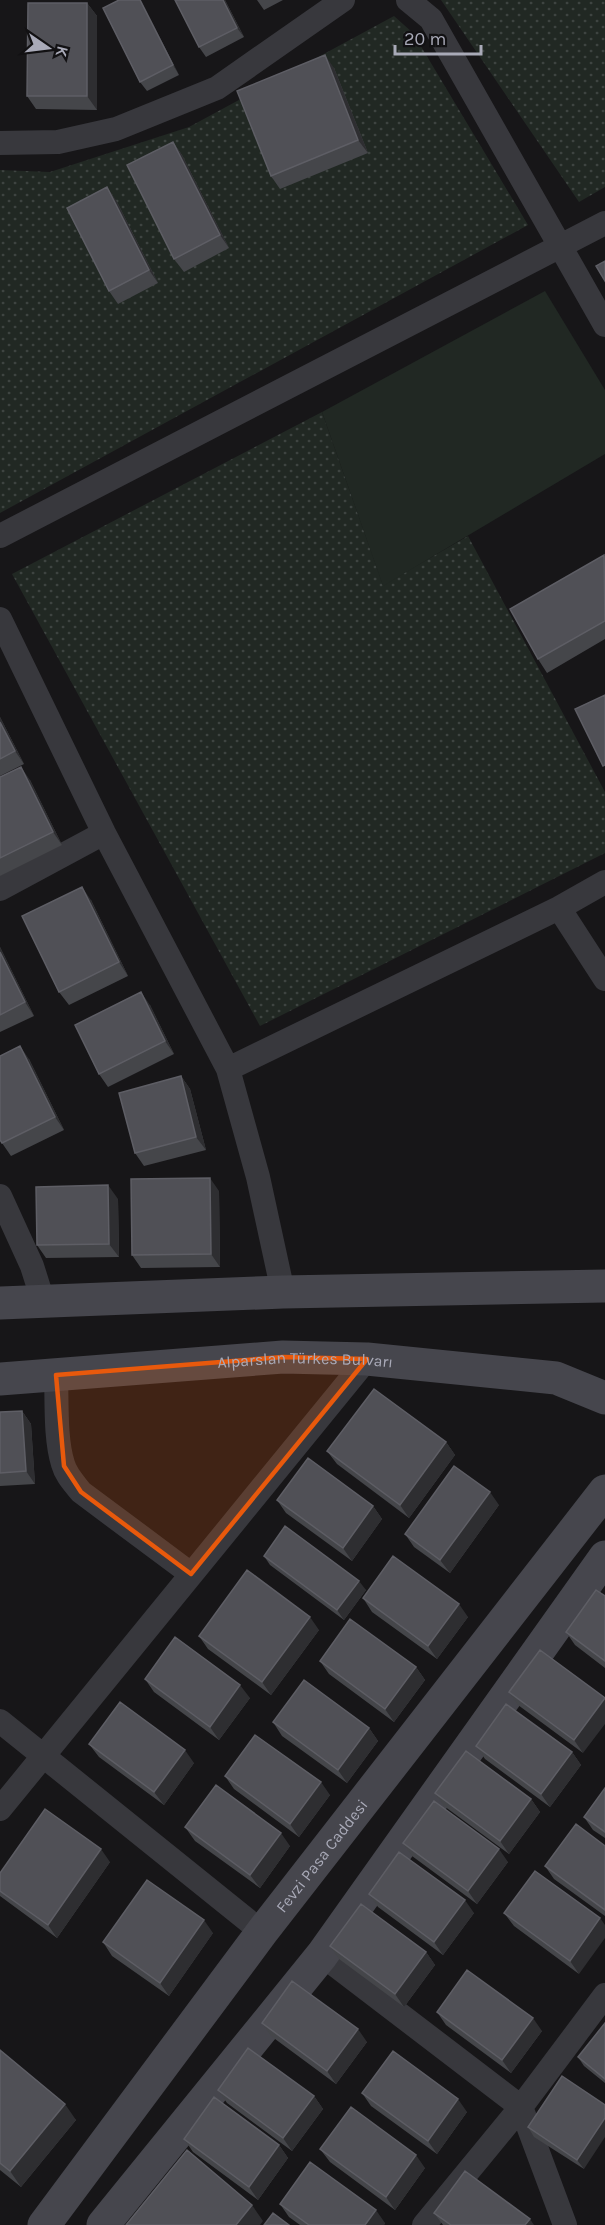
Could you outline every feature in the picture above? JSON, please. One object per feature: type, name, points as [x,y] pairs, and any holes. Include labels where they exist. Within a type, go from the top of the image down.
[{"type":"street","points":[[0,142],[58,142],[116,129],[218,88],[343,0]]},
{"type":"street","points":[[408,0],[431,19],[605,325]]},
{"type":"street","points":[[0,536],[605,223]]},
{"type":"street","points":[[0,619],[105,834],[228,1070],[258,1177],[283,1292]]},
{"type":"street","points":[[0,889],[105,834]]},
{"type":"street","points":[[228,1070],[559,908],[605,882]]},
{"type":"street","points":[[559,908],[605,980]]},
{"type":"street","points":[[0,1196],[32,1266],[43,1301]]},
{"type":"street","points":[[0,1303],[283,1292],[605,1286]]},
{"type":"street","name":"Alparslan Türkes Bulvarı","points":[[0,1379],[283,1357],[367,1359],[556,1378],[605,1398]]},
{"type":"street","points":[[0,1809],[367,1359]]},
{"type":"street","points":[[56,1375],[60,1451],[71,1480],[81,1491],[191,1574]]},
{"type":"street","name":"Fevzi Pasa Caddesi","points":[[44,2225],[262,1932],[605,1491]]},
{"type":"street","points":[[103,2225],[322,1955],[605,1557]]},
{"type":"street","points":[[0,1721],[262,1932]]},
{"type":"street","points":[[322,1955],[520,2107],[565,2225]]},
{"type":"street","points":[[424,2225],[520,2107],[605,1995]]},
{"type":"highlighted area","points":[[283,1357],[367,1359],[191,1574],[81,1492],[64,1466],[56,1375]]},
{"type":"shaded area","points":[[441,0],[605,0],[605,187],[579,202]]},
{"type":"shaded area","points":[[394,16],[413,33],[528,225],[0,513],[0,170],[50,172],[189,127]]},
{"type":"shaded area","points":[[545,291],[605,390],[605,454],[383,586],[322,412]]},
{"type":"shaded area","points":[[322,412],[383,585],[468,536],[605,792],[605,853],[260,1026],[12,574]]},
{"type":"building","points":[[119,0],[140,0],[173,65],[140,82],[103,8]]},
{"type":"building","points":[[175,0],[223,0],[237,28],[199,47]]},
{"type":"building","points":[[28,3],[87,3],[87,96],[27,96]]},
{"type":"building","points":[[325,55],[358,140],[271,176],[237,91]]},
{"type":"building","points":[[173,142],[220,235],[174,259],[127,165]]},
{"type":"building","points":[[107,187],[149,270],[109,291],[67,208]]},
{"type":"building","points":[[605,261],[605,281],[596,266]]},
{"type":"building","points":[[604,555],[605,621],[538,659],[510,609]]},
{"type":"building","points":[[605,695],[605,765],[603,766],[575,709]]},
{"type":"building","points":[[0,722],[15,751],[0,759]]},
{"type":"building","points":[[21,767],[53,832],[0,858],[0,777]]},
{"type":"building","points":[[82,887],[119,962],[59,992],[22,916]]},
{"type":"building","points":[[0,952],[25,1002],[0,1015]]},
{"type":"building","points":[[141,992],[165,1041],[99,1074],[75,1025]]},
{"type":"building","points":[[20,1046],[55,1117],[2,1143],[0,1140],[0,1056]]},
{"type":"building","points":[[181,1076],[196,1137],[135,1153],[119,1093]]},
{"type":"building","points":[[210,1178],[211,1254],[132,1255],[131,1179]]},
{"type":"building","points":[[108,1185],[109,1244],[37,1245],[36,1187]]},
{"type":"building","points":[[374,1389],[446,1442],[400,1505],[327,1451]]},
{"type":"building","points":[[22,1411],[26,1471],[0,1473],[0,1412]]},
{"type":"building","points":[[308,1458],[373,1506],[343,1548],[277,1500]]},
{"type":"building","points":[[454,1466],[490,1492],[440,1560],[405,1534]]},
{"type":"building","points":[[285,1526],[359,1581],[337,1610],[264,1556]]},
{"type":"building","points":[[393,1556],[459,1604],[428,1646],[363,1598]]},
{"type":"building","points":[[247,1570],[310,1617],[262,1682],[199,1636]]},
{"type":"building","points":[[596,1590],[605,1596],[605,1661],[566,1632]]},
{"type":"building","points":[[350,1619],[416,1667],[385,1709],[320,1661]]},
{"type":"building","points":[[175,1637],[240,1685],[210,1727],[145,1679]]},
{"type":"building","points":[[540,1650],[605,1698],[574,1740],[509,1692]]},
{"type":"building","points":[[304,1680],[369,1728],[338,1770],[273,1722]]},
{"type":"building","points":[[120,1702],[185,1750],[154,1792],[89,1744]]},
{"type":"building","points":[[506,1704],[572,1752],[541,1794],[476,1746]]},
{"type":"building","points":[[255,1735],[321,1782],[290,1824],[225,1776]]},
{"type":"building","points":[[466,1751],[531,1799],[500,1841],[435,1793]]},
{"type":"building","points":[[216,1785],[281,1833],[250,1875],[185,1827]]},
{"type":"building","points":[[605,1788],[605,1832],[584,1817]]},
{"type":"building","points":[[434,1801],[499,1849],[468,1891],[403,1843]]},
{"type":"building","points":[[45,1809],[101,1849],[48,1925],[0,1891],[0,1873]]},
{"type":"building","points":[[576,1824],[605,1846],[605,1910],[545,1866]]},
{"type":"building","points":[[399,1852],[465,1900],[434,1942],[369,1894]]},
{"type":"building","points":[[535,1871],[600,1918],[570,1961],[504,1913]]},
{"type":"building","points":[[147,1880],[204,1920],[160,1983],[103,1942]]},
{"type":"building","points":[[361,1904],[426,1952],[395,1994],[330,1946]]},
{"type":"building","points":[[467,1970],[533,2018],[502,2060],[437,2012]]},
{"type":"building","points":[[292,1981],[358,2029],[327,2071],[262,2023]]},
{"type":"building","points":[[605,2023],[605,2079],[578,2057]]},
{"type":"building","points":[[248,2048],[314,2096],[283,2138],[218,2090]]},
{"type":"building","points":[[0,2050],[65,2104],[10,2171],[0,2163]]},
{"type":"building","points":[[393,2051],[458,2099],[428,2141],[362,2093]]},
{"type":"building","points":[[562,2076],[605,2105],[605,2118],[577,2160],[528,2127]]},
{"type":"building","points":[[214,2097],[279,2145],[249,2187],[184,2139]]},
{"type":"building","points":[[351,2107],[416,2155],[386,2197],[320,2149]]},
{"type":"building","points":[[187,2150],[252,2205],[236,2225],[126,2225]]},
{"type":"building","points":[[310,2162],[376,2210],[365,2225],[309,2225],[280,2204]]},
{"type":"building","points":[[465,2171],[530,2219],[525,2225],[451,2225],[434,2213]]},
{"type":"building","points":[[273,2213],[289,2225],[264,2225]]}]
